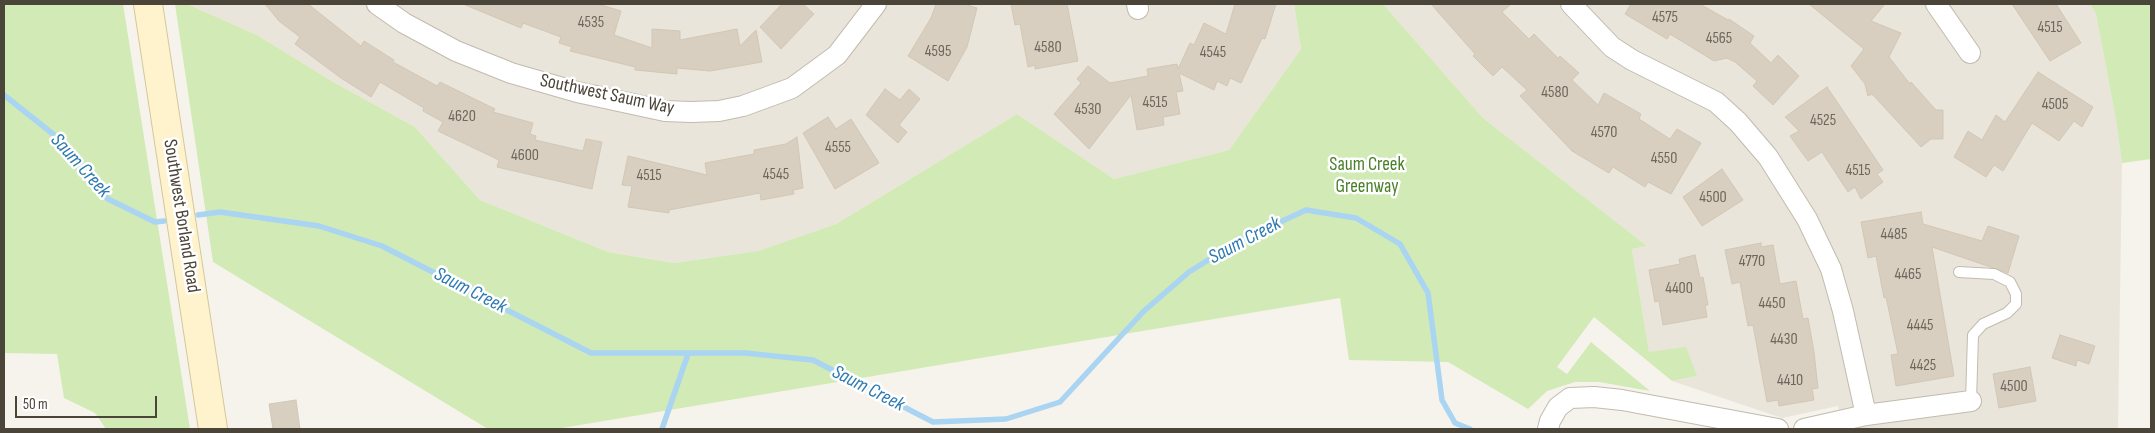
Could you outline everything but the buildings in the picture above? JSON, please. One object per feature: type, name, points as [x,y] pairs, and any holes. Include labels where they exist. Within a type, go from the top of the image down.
[{"type":"main road","name":"Southwest Borland Road","points":[[148,4],[213,429]]},
{"type":"street","name":"Southwest Saum Way","points":[[376,4],[404,23],[448,46],[511,73],[587,94],[665,111],[691,112],[719,111],[743,106],[792,88],[837,55],[876,4]]},
{"type":"street","points":[[1571,4],[1612,47],[1632,60],[1716,102],[1738,122],[1768,157],[1807,219],[1831,269],[1843,311],[1866,416]]},
{"type":"street","points":[[1936,4],[1970,53]]},
{"type":"street","points":[[1548,429],[1550,420],[1558,407],[1570,398],[1594,397],[1622,400],[1778,429]]},
{"type":"street","points":[[1804,429],[1866,416],[1971,402]]},
{"type":"lane","points":[[1959,272],[1994,274],[2010,282],[2016,294],[2016,304],[2007,313],[1984,324],[1973,335],[1971,402]]},
{"type":"shaded area","points":[[187,4],[1294,4],[1301,49],[1229,150],[1114,179],[1017,114],[836,224],[758,251],[674,263],[608,252],[480,200],[415,127],[335,83],[257,35]]},
{"type":"shaded area","points":[[1383,4],[2090,4],[2096,14],[2122,163],[2118,427],[2115,429],[1843,429],[1838,406],[1782,418],[1672,381],[1697,376],[1649,353],[1632,249],[1647,246],[1483,118]]},
{"type":"green space","points":[[4,4],[123,4],[190,429],[106,429],[95,413],[64,398],[57,354],[4,353]]},
{"type":"green space","name":"Saum Creek Greenway","points":[[175,4],[187,4],[257,35],[335,83],[415,127],[480,200],[608,252],[674,263],[758,251],[836,224],[1017,114],[1114,179],[1229,150],[1301,49],[1294,4],[1383,4],[1483,118],[1647,246],[1632,249],[1649,352],[1686,347],[1697,376],[1672,381],[1594,317],[1557,367],[1567,374],[1591,342],[1650,391],[1599,382],[1575,382],[1547,391],[1528,409],[1448,362],[1349,360],[1340,298],[556,429],[488,429],[213,262]]},
{"type":"green space","points":[[2090,4],[2151,4],[2151,159],[2122,163],[2096,14]]},
{"type":"waterway","name":"Saum Creek","points":[[4,95],[63,142],[108,199],[155,222],[164,221]]},
{"type":"waterway","name":"Saum Creek","points":[[198,215],[220,212],[319,226],[382,246],[591,353],[745,353],[813,360],[933,422],[1006,419],[1060,402],[1144,311],[1189,272],[1237,242],[1306,210],[1356,218],[1400,244],[1428,293],[1442,400],[1455,423],[1470,429]]},
{"type":"waterway","points":[[662,429],[688,354]]}]
